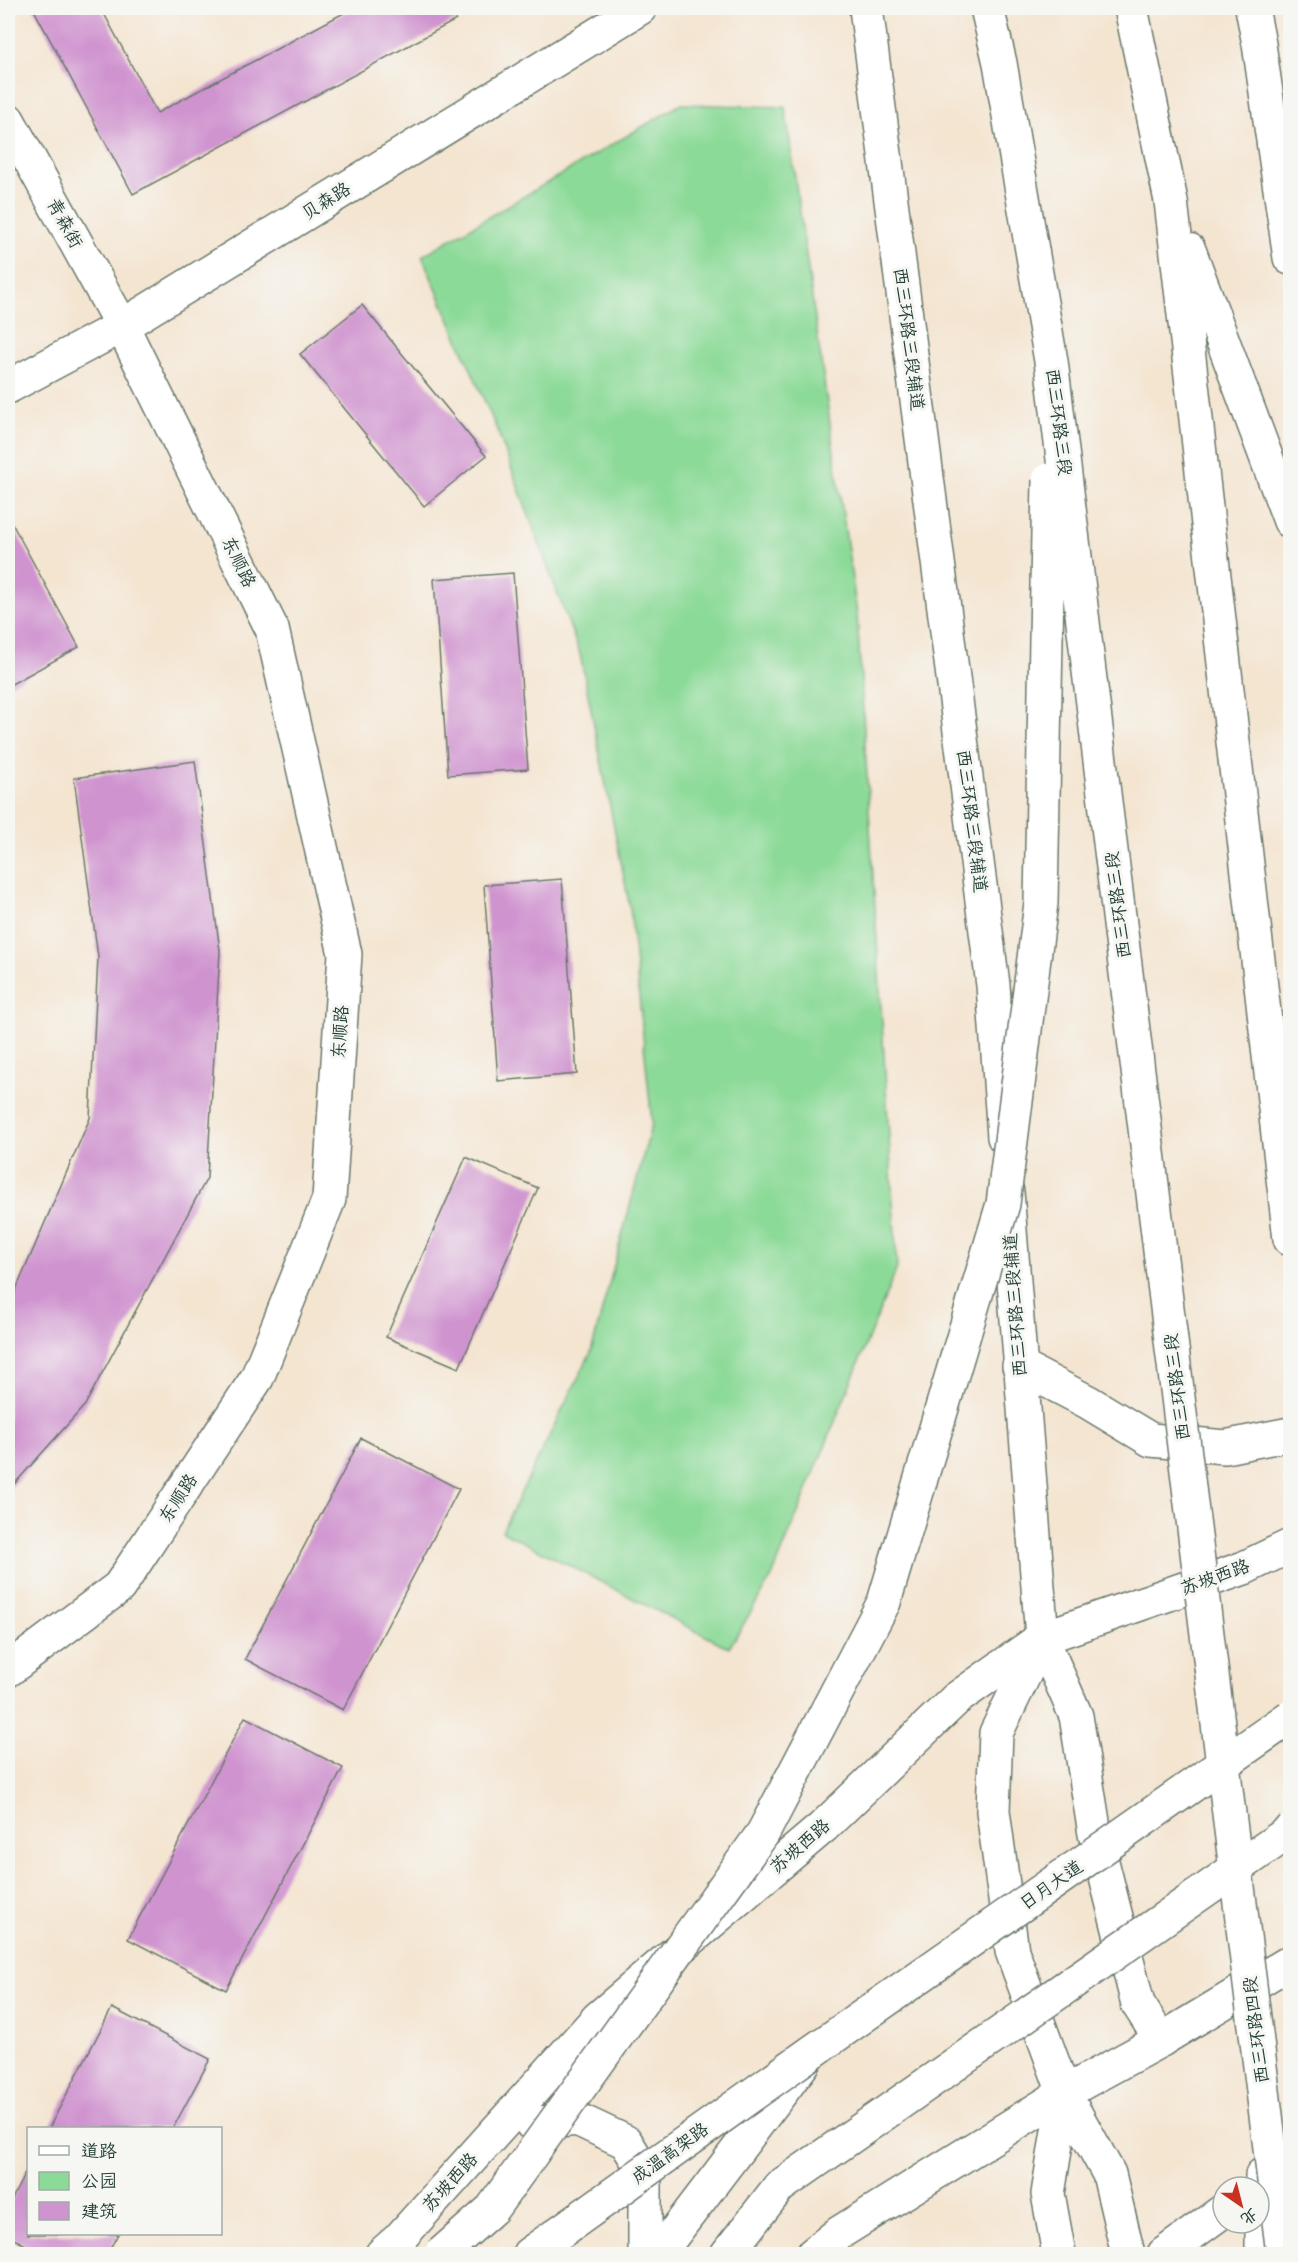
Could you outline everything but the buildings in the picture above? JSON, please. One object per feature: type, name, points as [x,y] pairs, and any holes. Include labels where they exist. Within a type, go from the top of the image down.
[{"type":"main road","name":"贝森路","points":[[8,387],[122,326],[640,8]]},
{"type":"main road","name":"西三环路三段辅道","points":[[866,8],[993,985],[1019,1366],[1042,1638],[1076,1716],[1095,1834],[1138,2004],[1161,2040]]},
{"type":"main road","name":"西三环路三段","points":[[987,8],[1002,75],[1051,361],[1228,1805]]},
{"type":"main road","points":[[1131,8],[1171,201],[1289,1219]]},
{"type":"main road","points":[[1252,8],[1290,258]]},
{"type":"main road","name":"青森街","points":[[8,120],[122,326]]},
{"type":"main road","points":[[1171,201],[1290,521]]},
{"type":"main road","name":"东顺路","points":[[8,1670],[119,1587],[256,1378],[329,1199],[345,954],[272,629],[122,326]]},
{"type":"main road","points":[[441,2254],[492,2209],[764,1833],[884,1602],[1003,1204],[1041,903],[1051,361]]},
{"type":"main road","points":[[1019,1366],[1088,1402],[1151,1440],[1225,1447],[1290,1434]]},
{"type":"main road","name":"苏坡西路","points":[[382,2254],[398,2240],[598,2018],[824,1827],[956,1699],[1042,1638],[1244,1568],[1290,1546]]},
{"type":"main road","points":[[1042,1638],[996,1733],[993,1811],[1012,1951],[1064,2093],[1109,2174],[1128,2254]]},
{"type":"main road","name":"日月大道","points":[[812,2052],[1290,1717]]},
{"type":"main road","name":"西三环路四段","points":[[1228,1805],[1283,2254]]},
{"type":"main road","points":[[727,2254],[779,2187],[1290,1831]]},
{"type":"main road","points":[[813,2254],[840,2233],[1064,2093],[1161,2040],[1290,1962]]},
{"type":"main road","points":[[663,2254],[666,2244],[812,2052]]},
{"type":"main road","name":"成温高架路","points":[[529,2254],[812,2052]]},
{"type":"main road","points":[[1262,2254],[1263,2086]]},
{"type":"main road","points":[[1059,2254],[1048,2194],[1064,2093]]},
{"type":"main road","points":[[499,2128],[577,2119],[626,2142],[645,2173],[645,2254]]},
{"type":"main road","points":[[1269,2175],[1290,2159]]},
{"type":"main road","points":[[1164,2254],[1211,2220]]},
{"type":"green space","points":[[681,104],[785,107],[857,614],[897,1268],[772,1577],[729,1648],[502,1531],[591,1352],[652,1123],[630,908],[580,654],[498,432],[422,256]]}]
